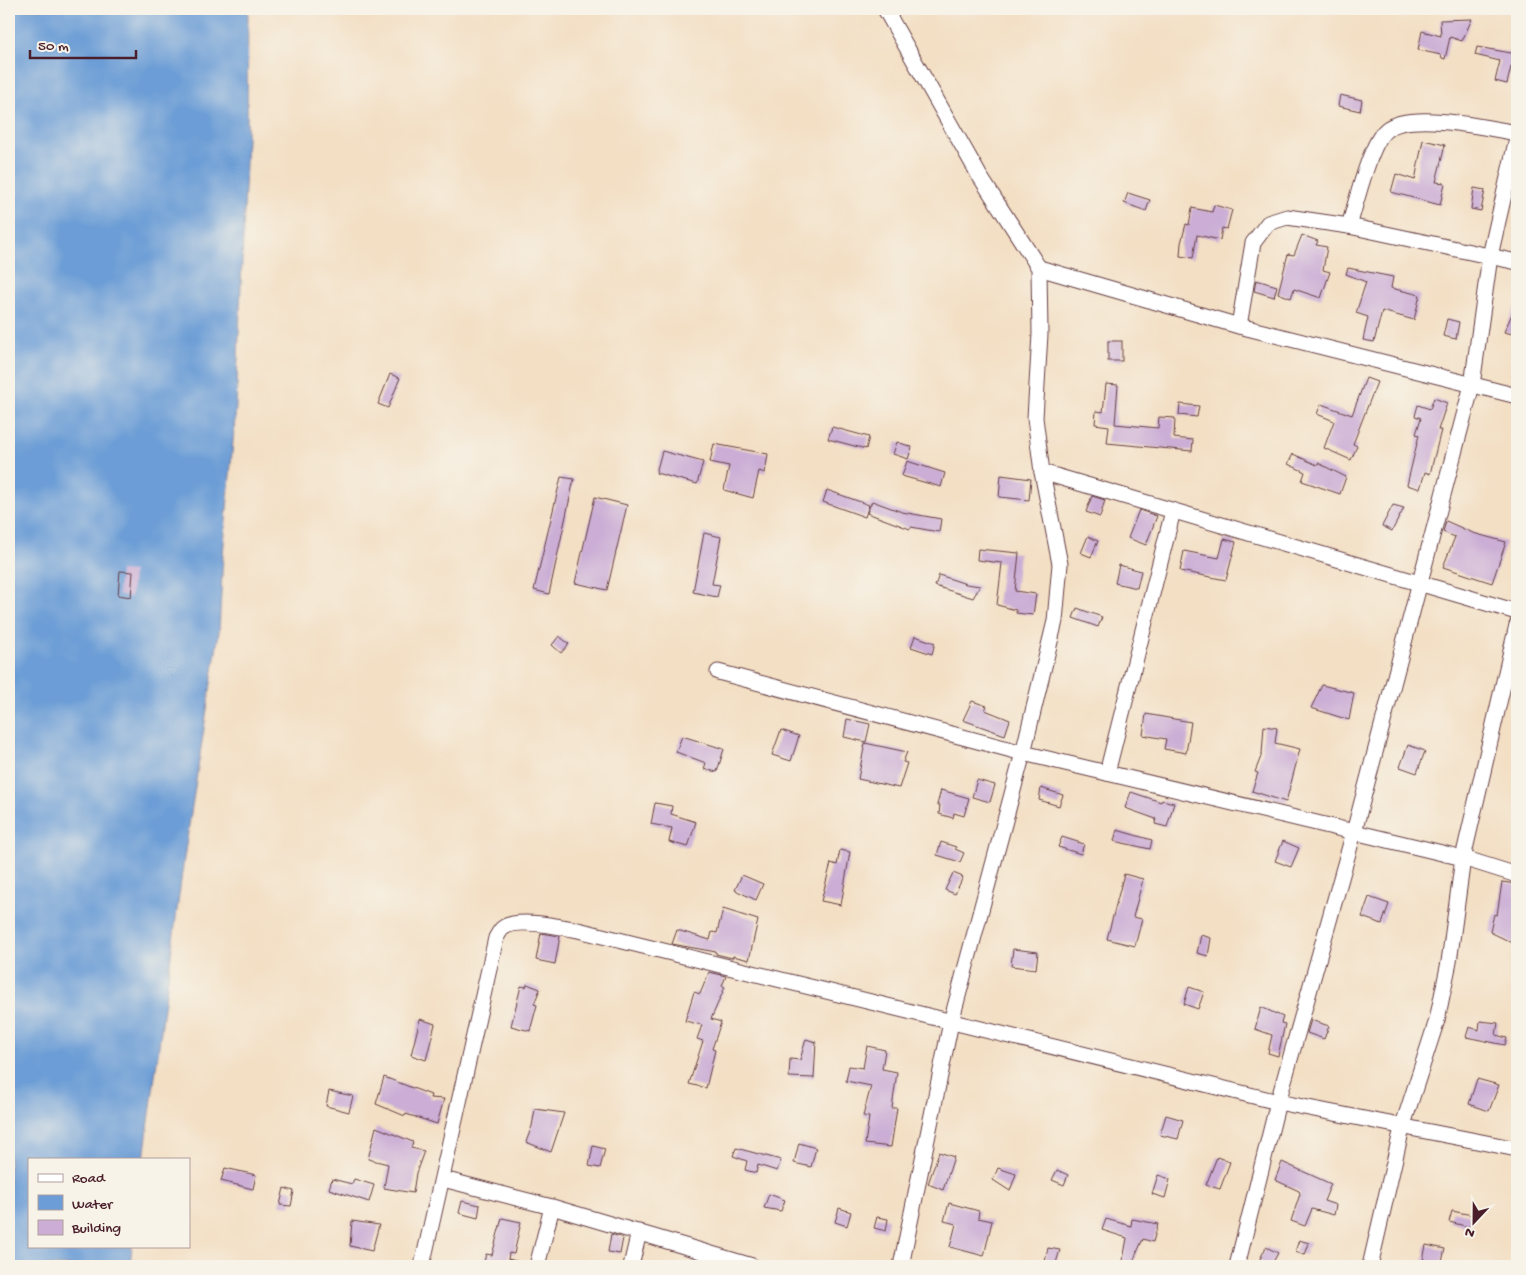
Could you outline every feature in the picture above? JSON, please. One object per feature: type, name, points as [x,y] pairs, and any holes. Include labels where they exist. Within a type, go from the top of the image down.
[{"type":"street","points":[[885,9],[979,175],[1039,268],[1040,334],[1035,418],[1042,472],[1060,564],[1055,621],[1023,753],[951,1022],[901,1266]]},
{"type":"street","points":[[1349,226],[1374,147],[1386,129],[1406,122],[1448,121],[1517,133]]},
{"type":"street","points":[[1237,1266],[1278,1102],[1354,832],[1472,385],[1490,256],[1517,138]]},
{"type":"street","points":[[1239,326],[1253,243],[1268,223],[1287,217],[1349,226],[1517,262]]},
{"type":"street","points":[[1039,268],[1239,326],[1517,396]]},
{"type":"street","points":[[1042,472],[1517,612]]},
{"type":"street","points":[[1107,773],[1173,511]]},
{"type":"street","points":[[1370,1266],[1402,1128],[1439,1011],[1450,962],[1463,858],[1517,625]]},
{"type":"street","points":[[718,672],[1023,753],[1463,858],[1517,875]]},
{"type":"street","points":[[422,1266],[496,938],[503,928],[513,924],[552,925],[578,930],[1278,1102],[1402,1128],[1517,1149]]},
{"type":"street","points":[[443,1179],[639,1232],[723,1262],[752,1266]]},
{"type":"street","points":[[537,1266],[552,1207]]},
{"type":"street","points":[[631,1266],[639,1232]]},
{"type":"water","points":[[9,9],[248,9],[247,140],[236,407],[223,555],[219,632],[184,858],[144,1158],[28,1158],[28,1248],[132,1248],[130,1266],[9,1266]]},
{"type":"building","points":[[1472,19],[1462,41],[1450,37],[1445,59],[1441,55],[1418,50],[1422,31],[1441,36],[1440,20]]},
{"type":"building","points":[[1477,47],[1517,54],[1517,68],[1511,67],[1507,84],[1495,81],[1500,61],[1475,55]]},
{"type":"building","points":[[1340,95],[1362,100],[1360,111],[1338,106]]},
{"type":"building","points":[[1423,140],[1445,145],[1436,182],[1445,183],[1440,205],[1391,192],[1396,174],[1415,180]]},
{"type":"building","points":[[1474,188],[1485,190],[1481,211],[1471,209]]},
{"type":"building","points":[[1128,193],[1150,200],[1146,211],[1124,203]]},
{"type":"building","points":[[1214,205],[1232,210],[1227,229],[1222,228],[1220,240],[1197,235],[1193,258],[1180,256],[1181,243],[1186,224],[1189,225],[1192,208],[1212,212]]},
{"type":"building","points":[[1302,235],[1318,241],[1316,245],[1327,247],[1323,270],[1330,272],[1321,298],[1294,289],[1291,298],[1278,293],[1288,254],[1294,255]]},
{"type":"building","points":[[1348,268],[1393,277],[1391,288],[1420,295],[1414,320],[1382,311],[1374,342],[1363,340],[1368,317],[1356,313],[1366,282],[1346,274]]},
{"type":"building","points":[[1256,280],[1277,286],[1274,297],[1254,291]]},
{"type":"building","points":[[1517,303],[1517,335],[1504,332]]},
{"type":"building","points":[[1447,319],[1459,322],[1456,339],[1443,336]]},
{"type":"building","points":[[1108,341],[1122,341],[1122,361],[1108,361]]},
{"type":"building","points":[[390,374],[400,378],[388,408],[378,404]]},
{"type":"building","points":[[1366,378],[1377,382],[1353,444],[1357,446],[1351,460],[1324,448],[1334,421],[1317,414],[1321,404],[1352,415]]},
{"type":"building","points":[[1106,384],[1118,385],[1115,424],[1158,428],[1159,417],[1175,418],[1174,438],[1193,440],[1192,451],[1107,443],[1109,426],[1095,424],[1096,411],[1103,412]]},
{"type":"building","points":[[1434,398],[1447,403],[1438,430],[1441,430],[1430,474],[1425,472],[1420,489],[1407,485],[1419,435],[1416,434],[1421,418],[1415,416],[1418,405],[1430,409]]},
{"type":"building","points":[[1180,404],[1199,406],[1197,417],[1179,415]]},
{"type":"building","points":[[832,427],[869,437],[866,449],[828,439]]},
{"type":"building","points":[[897,442],[912,447],[908,459],[893,454]]},
{"type":"building","points":[[714,444],[768,454],[765,473],[759,471],[753,498],[724,490],[729,466],[710,462]]},
{"type":"building","points":[[662,451],[703,462],[697,484],[656,473]]},
{"type":"building","points":[[1293,454],[1317,465],[1318,463],[1346,477],[1340,494],[1302,481],[1305,472],[1288,464]]},
{"type":"building","points":[[907,461],[945,473],[941,487],[902,476]]},
{"type":"building","points":[[1001,475],[1031,479],[1029,500],[999,497]]},
{"type":"building","points":[[561,477],[574,479],[549,594],[534,590]]},
{"type":"building","points":[[827,490],[869,505],[865,517],[823,502]]},
{"type":"building","points":[[1092,496],[1105,500],[1100,517],[1086,512]]},
{"type":"building","points":[[595,497],[627,505],[607,590],[575,583]]},
{"type":"building","points":[[872,501],[902,512],[941,519],[939,532],[911,527],[910,529],[867,513]]},
{"type":"building","points":[[1393,505],[1404,508],[1392,531],[1382,526]]},
{"type":"building","points":[[1139,510],[1157,516],[1146,545],[1128,538]]},
{"type":"building","points":[[1446,521],[1473,533],[1506,542],[1492,583],[1443,567],[1455,537],[1443,532]]},
{"type":"building","points":[[704,533],[721,537],[712,584],[720,585],[717,597],[693,592]]},
{"type":"building","points":[[1088,536],[1098,541],[1091,557],[1081,553]]},
{"type":"building","points":[[1224,539],[1236,542],[1226,580],[1180,571],[1184,551],[1219,558]]},
{"type":"building","points":[[978,549],[1019,553],[1015,591],[1036,594],[1033,615],[1016,613],[1016,610],[997,605],[1002,563],[977,560]]},
{"type":"building","points":[[1119,565],[1141,571],[1137,588],[1115,583]]},
{"type":"building","points":[[120,571],[133,572],[131,597],[118,595]]},
{"type":"building","points":[[939,575],[966,584],[980,586],[973,598],[935,586]]},
{"type":"building","points":[[1077,608],[1102,617],[1098,627],[1073,618]]},
{"type":"building","points":[[559,636],[569,644],[561,653],[552,645]]},
{"type":"building","points":[[915,636],[935,643],[932,654],[911,647]]},
{"type":"building","points":[[1322,685],[1354,693],[1349,720],[1311,708]]},
{"type":"building","points":[[972,701],[987,706],[985,710],[1010,720],[1005,735],[963,720]]},
{"type":"building","points":[[1146,714],[1191,722],[1186,753],[1164,749],[1166,739],[1143,735]]},
{"type":"building","points":[[847,719],[870,724],[866,742],[844,737]]},
{"type":"building","points":[[1264,726],[1277,728],[1275,743],[1300,749],[1286,802],[1252,791],[1258,773],[1255,772],[1262,754]]},
{"type":"building","points":[[781,730],[799,736],[791,761],[772,755]]},
{"type":"building","points":[[682,736],[724,749],[717,772],[704,769],[706,763],[676,752]]},
{"type":"building","points":[[865,743],[907,752],[903,762],[907,763],[899,788],[858,779]]},
{"type":"building","points":[[1408,745],[1425,751],[1417,773],[1400,767]]},
{"type":"building","points":[[977,780],[995,785],[990,802],[972,797]]},
{"type":"building","points":[[1041,788],[1063,795],[1059,806],[1039,800]]},
{"type":"building","points":[[941,790],[969,798],[964,816],[954,813],[953,818],[939,814],[940,805],[937,805]]},
{"type":"building","points":[[1131,792],[1161,802],[1162,800],[1174,803],[1167,827],[1155,824],[1156,819],[1125,808]]},
{"type":"building","points":[[655,803],[672,806],[671,814],[696,822],[688,847],[669,842],[672,828],[651,824]]},
{"type":"building","points":[[1117,830],[1152,840],[1150,849],[1114,841]]},
{"type":"building","points":[[1062,837],[1084,844],[1081,854],[1058,847]]},
{"type":"building","points":[[1283,841],[1299,848],[1291,867],[1275,861]]},
{"type":"building","points":[[941,842],[956,847],[955,849],[964,853],[960,862],[937,855]]},
{"type":"building","points":[[840,850],[850,852],[841,905],[821,901],[831,863],[837,865]]},
{"type":"building","points":[[953,873],[963,877],[955,894],[945,890]]},
{"type":"building","points":[[1124,874],[1143,879],[1133,917],[1142,919],[1135,946],[1107,939]]},
{"type":"building","points":[[742,875],[763,884],[756,900],[735,890]]},
{"type":"building","points":[[1502,882],[1517,884],[1515,906],[1517,907],[1517,945],[1490,932],[1494,914],[1497,915]]},
{"type":"building","points":[[1369,897],[1389,904],[1382,924],[1362,917]]},
{"type":"building","points":[[723,909],[758,920],[749,960],[733,956],[732,958],[716,954],[716,952],[672,944],[677,930],[710,940],[712,932],[717,933]]},
{"type":"building","points":[[541,933],[560,936],[555,964],[536,960]]},
{"type":"building","points":[[1201,935],[1211,938],[1208,956],[1197,953]]},
{"type":"building","points":[[1013,949],[1038,952],[1036,969],[1011,966]]},
{"type":"building","points":[[709,972],[726,976],[722,986],[725,987],[711,1019],[721,1022],[712,1049],[715,1050],[706,1088],[689,1084],[703,1041],[697,1039],[702,1025],[685,1021],[694,992],[700,994]]},
{"type":"building","points":[[527,984],[540,989],[534,1004],[537,1005],[530,1031],[511,1026],[521,986],[526,987]]},
{"type":"building","points":[[1189,987],[1204,992],[1198,1009],[1184,1004]]},
{"type":"building","points":[[1261,1007],[1283,1017],[1281,1023],[1285,1024],[1278,1056],[1268,1053],[1272,1035],[1255,1029]]},
{"type":"building","points":[[420,1019],[435,1024],[426,1060],[411,1055]]},
{"type":"building","points":[[1311,1020],[1329,1026],[1324,1039],[1307,1033]]},
{"type":"building","points":[[1480,1021],[1498,1023],[1496,1035],[1507,1038],[1505,1045],[1466,1037],[1469,1027],[1479,1030]]},
{"type":"building","points":[[806,1039],[816,1042],[814,1078],[789,1077],[790,1059],[800,1060]]},
{"type":"building","points":[[867,1046],[885,1050],[882,1069],[897,1072],[892,1108],[897,1108],[891,1147],[865,1144],[869,1117],[863,1116],[871,1086],[846,1081],[849,1066],[863,1068]]},
{"type":"building","points":[[384,1077],[431,1095],[430,1098],[444,1099],[437,1124],[406,1114],[405,1116],[376,1104]]},
{"type":"building","points":[[1477,1079],[1499,1085],[1489,1111],[1469,1104]]},
{"type":"building","points":[[329,1091],[353,1096],[349,1112],[326,1106]]},
{"type":"building","points":[[535,1109],[564,1113],[551,1152],[526,1142],[532,1126]]},
{"type":"building","points":[[1166,1115],[1183,1120],[1178,1139],[1160,1135]]},
{"type":"building","points":[[376,1127],[413,1142],[411,1148],[424,1151],[416,1173],[413,1193],[384,1188],[388,1164],[368,1159]]},
{"type":"building","points":[[799,1143],[816,1148],[811,1167],[794,1163]]},
{"type":"building","points":[[593,1146],[605,1149],[600,1168],[589,1166]]},
{"type":"building","points":[[736,1148],[781,1160],[777,1171],[758,1165],[756,1173],[745,1170],[747,1161],[733,1156]]},
{"type":"building","points":[[939,1152],[954,1157],[943,1190],[928,1184]]},
{"type":"building","points":[[1217,1157],[1230,1162],[1220,1189],[1206,1185]]},
{"type":"building","points":[[1282,1162],[1331,1184],[1324,1201],[1336,1205],[1334,1215],[1312,1209],[1305,1226],[1291,1221],[1300,1194],[1299,1191],[1275,1180]]},
{"type":"building","points":[[225,1168],[256,1175],[253,1189],[221,1181]]},
{"type":"building","points":[[998,1168],[1016,1174],[1010,1191],[993,1180]]},
{"type":"building","points":[[1057,1170],[1068,1175],[1064,1185],[1052,1180]]},
{"type":"building","points":[[1158,1175],[1170,1179],[1165,1198],[1152,1194]]},
{"type":"building","points":[[332,1179],[352,1184],[354,1179],[374,1185],[369,1202],[329,1189]]},
{"type":"building","points":[[284,1188],[294,1191],[291,1206],[280,1205]]},
{"type":"building","points":[[769,1194],[785,1200],[781,1211],[764,1208]]},
{"type":"building","points":[[462,1201],[480,1205],[478,1218],[459,1213]]},
{"type":"building","points":[[949,1203],[979,1211],[978,1218],[992,1221],[984,1256],[950,1247],[956,1224],[944,1221]]},
{"type":"building","points":[[839,1208],[851,1212],[847,1226],[835,1222]]},
{"type":"building","points":[[1452,1211],[1472,1215],[1470,1227],[1449,1222]]},
{"type":"building","points":[[877,1217],[888,1219],[886,1231],[874,1228]]},
{"type":"building","points":[[502,1218],[521,1222],[514,1254],[509,1253],[508,1259],[520,1262],[519,1266],[483,1266],[486,1254],[492,1255]]},
{"type":"building","points":[[1106,1219],[1131,1226],[1132,1219],[1158,1224],[1153,1242],[1143,1239],[1131,1266],[1122,1266],[1127,1238],[1102,1230]]},
{"type":"building","points":[[352,1221],[379,1225],[372,1251],[350,1246]]},
{"type":"building","points":[[611,1234],[623,1238],[620,1254],[608,1252]]},
{"type":"building","points":[[1299,1240],[1309,1243],[1305,1255],[1295,1252]]},
{"type":"building","points":[[1426,1245],[1445,1249],[1441,1266],[1422,1266]]},
{"type":"building","points":[[1266,1247],[1278,1253],[1271,1266],[1259,1261]]},
{"type":"building","points":[[1048,1248],[1060,1250],[1055,1266],[1044,1266]]}]
